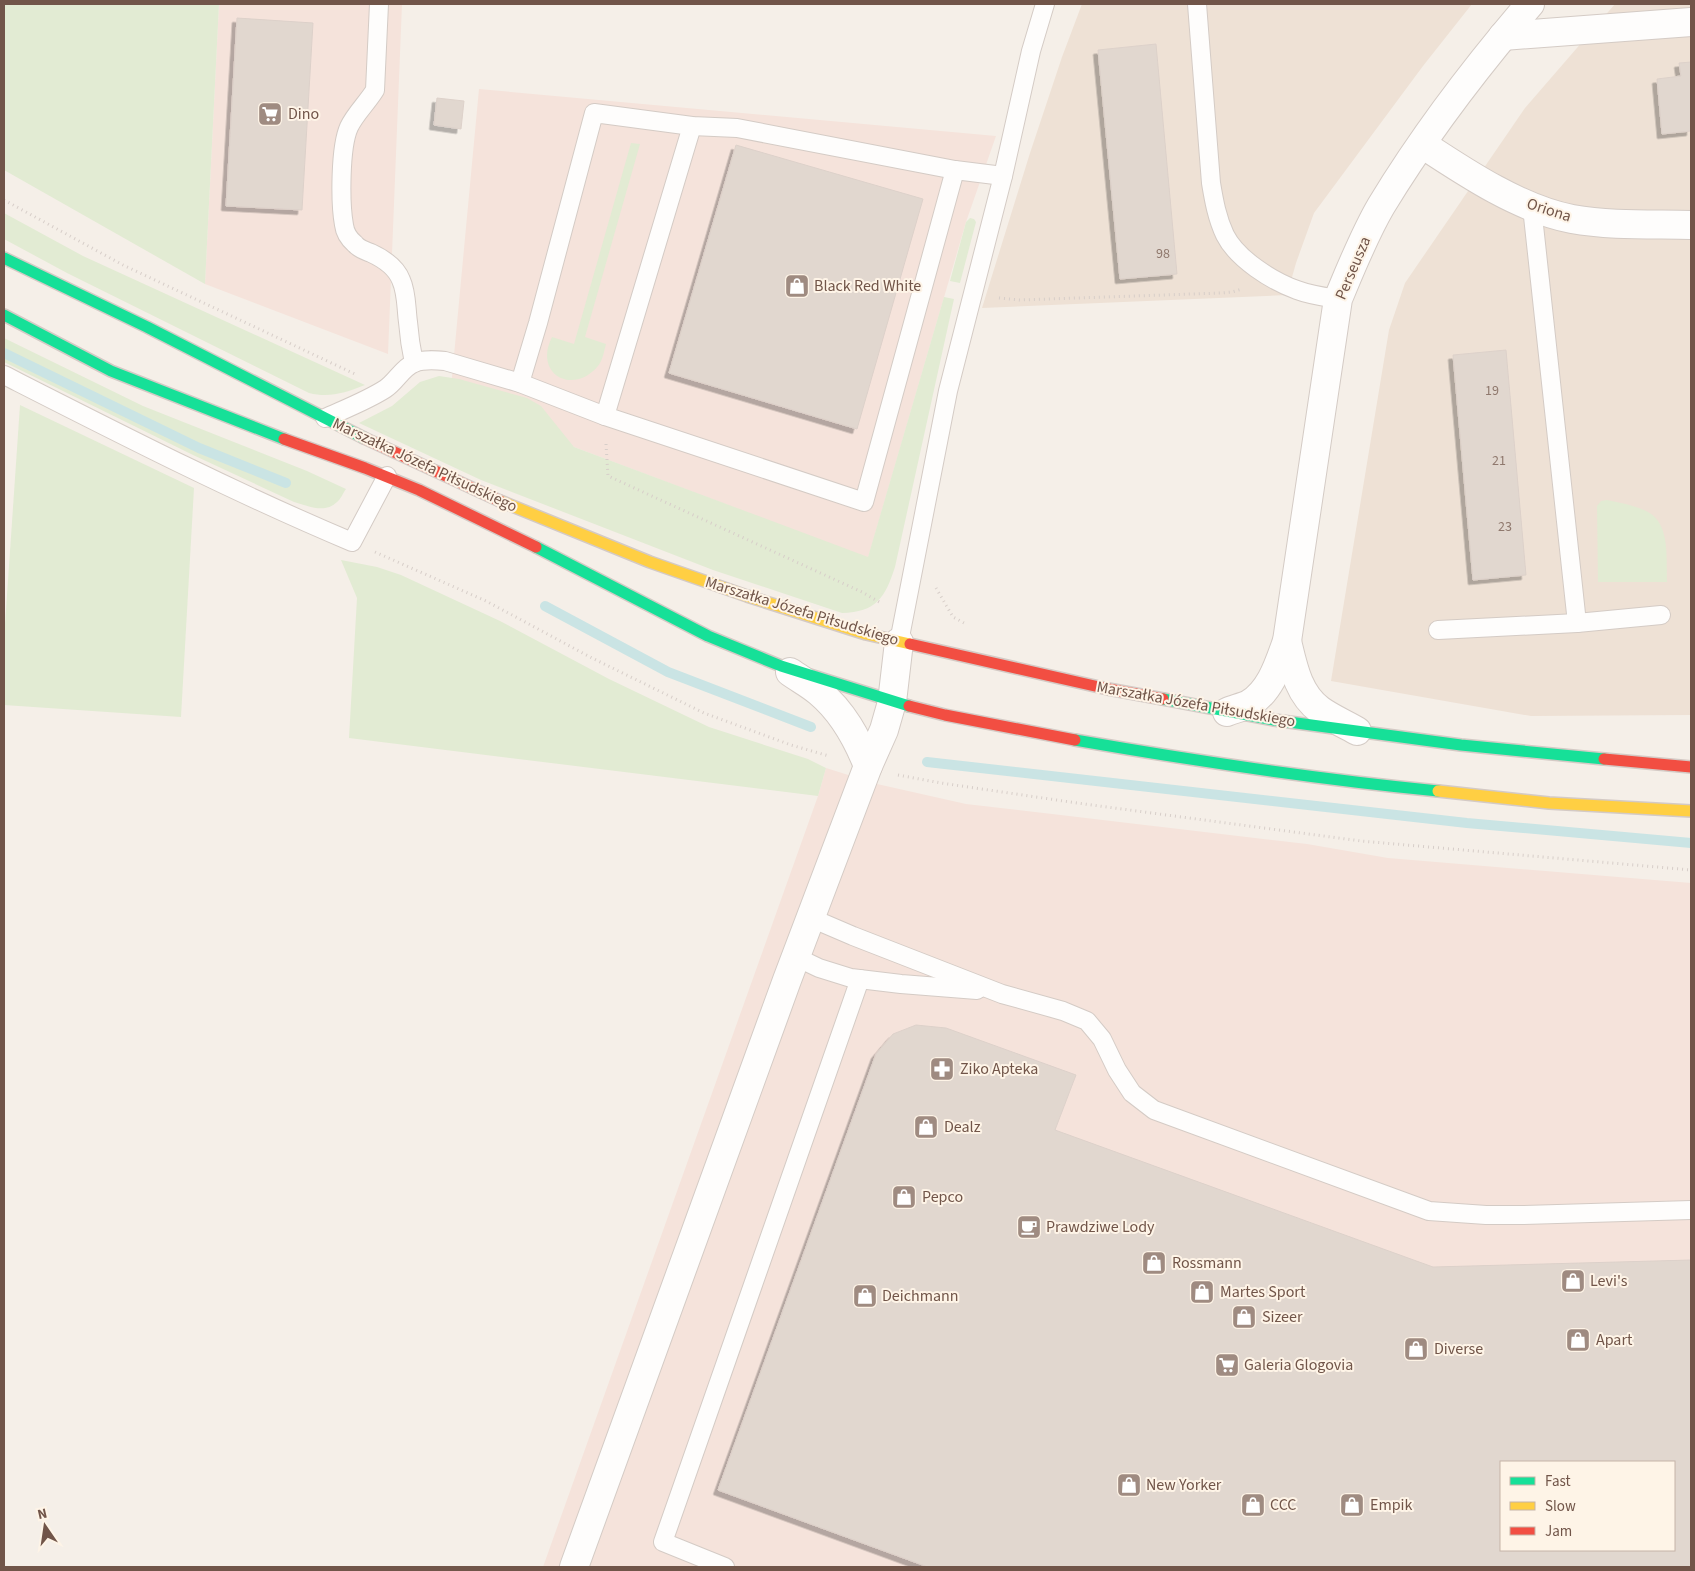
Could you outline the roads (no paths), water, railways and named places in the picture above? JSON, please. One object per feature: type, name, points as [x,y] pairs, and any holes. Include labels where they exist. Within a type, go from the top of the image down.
[{"type":"main road","name":"Marszałka Józefa Piłsudskiego","points":[[4,258],[147,327],[363,437],[510,506],[650,562],[857,632],[1108,689],[1227,712],[1360,732],[1579,757],[1691,767]]},
{"type":"main road","name":"Marszałka Józefa Piłsudskiego","points":[[4,315],[110,371],[387,476],[419,490],[578,568],[708,636],[781,666],[892,702],[1040,734],[1185,760],[1339,780],[1550,803],[1691,811]]},
{"type":"street","name":"Perseusza","points":[[1227,712],[1249,704],[1261,694],[1271,681],[1287,641],[1338,299],[1360,246],[1381,207],[1422,144],[1503,36],[1530,4]]},
{"type":"street","points":[[1503,36],[1691,22]]},
{"type":"street","name":"Oriona","points":[[1422,144],[1465,173],[1532,207],[1591,221],[1619,224],[1691,225]]},
{"type":"street","name":"Perseusza","points":[[1287,641],[1295,673],[1309,699],[1319,709],[1360,732]]},
{"type":"street","points":[[574,1567],[796,957],[868,766],[884,730],[892,702],[899,642]]},
{"type":"street","points":[[781,666],[818,691],[834,706],[854,734],[868,766]]},
{"type":"lane","points":[[379,4],[375,90],[350,126],[346,137],[343,154],[342,208],[344,226],[348,238],[357,247],[385,261],[396,270],[402,281],[414,363]]},
{"type":"lane","points":[[899,642],[948,390],[1003,176],[1031,51],[1045,4]]},
{"type":"lane","points":[[1197,4],[1211,183],[1215,211],[1225,236],[1238,254],[1258,270],[1297,290],[1338,299]]},
{"type":"lane","points":[[520,383],[538,323],[594,113],[692,126],[737,128],[955,170],[1003,176]]},
{"type":"lane","points":[[606,416],[692,126]]},
{"type":"lane","points":[[325,418],[357,404],[386,388],[414,363],[433,360],[445,361],[520,383],[606,416],[864,502],[955,170]]},
{"type":"lane","points":[[1532,207],[1577,623]]},
{"type":"lane","points":[[4,375],[185,466],[310,525],[352,542],[387,476]]},
{"type":"lane","points":[[1438,630],[1577,623],[1661,615]]},
{"type":"lane","points":[[811,918],[1002,994]]},
{"type":"lane","points":[[796,957],[819,968],[850,978],[901,984],[964,988],[1002,994],[1063,1010],[1087,1021],[1102,1039],[1132,1093],[1154,1110],[1430,1212],[1486,1215],[1691,1210]]},
{"type":"lane","points":[[725,1567],[663,1542],[860,979]]},
{"type":"waterway","points":[[4,353],[199,448],[286,483]]},
{"type":"waterway","points":[[545,606],[668,672],[811,727]]},
{"type":"waterway","points":[[927,762],[1467,823],[1691,843]]},
{"type":"place","name":"Dino","points":[[270,114]]},
{"type":"place","name":"Black Red White","points":[[797,286]]},
{"type":"place","name":"Ziko Apteka","points":[[942,1069]]},
{"type":"place","name":"Dealz","points":[[926,1127]]},
{"type":"place","name":"Pepco","points":[[904,1197]]},
{"type":"place","name":"Prawdziwe Lody","points":[[1029,1227]]},
{"type":"place","name":"Rossmann","points":[[1154,1263]]},
{"type":"place","name":"Levi's","points":[[1573,1281]]},
{"type":"place","name":"Martes Sport","points":[[1202,1292]]},
{"type":"place","name":"Deichmann","points":[[865,1296]]},
{"type":"place","name":"Sizeer","points":[[1244,1317]]},
{"type":"place","name":"Apart","points":[[1578,1340]]},
{"type":"place","name":"Diverse","points":[[1416,1349]]},
{"type":"place","name":"Galeria Glogovia","points":[[1227,1365]]},
{"type":"place","name":"New Yorker","points":[[1129,1485]]},
{"type":"place","name":"CCC","points":[[1253,1505]]},
{"type":"place","name":"Empik","points":[[1352,1505]]}]
